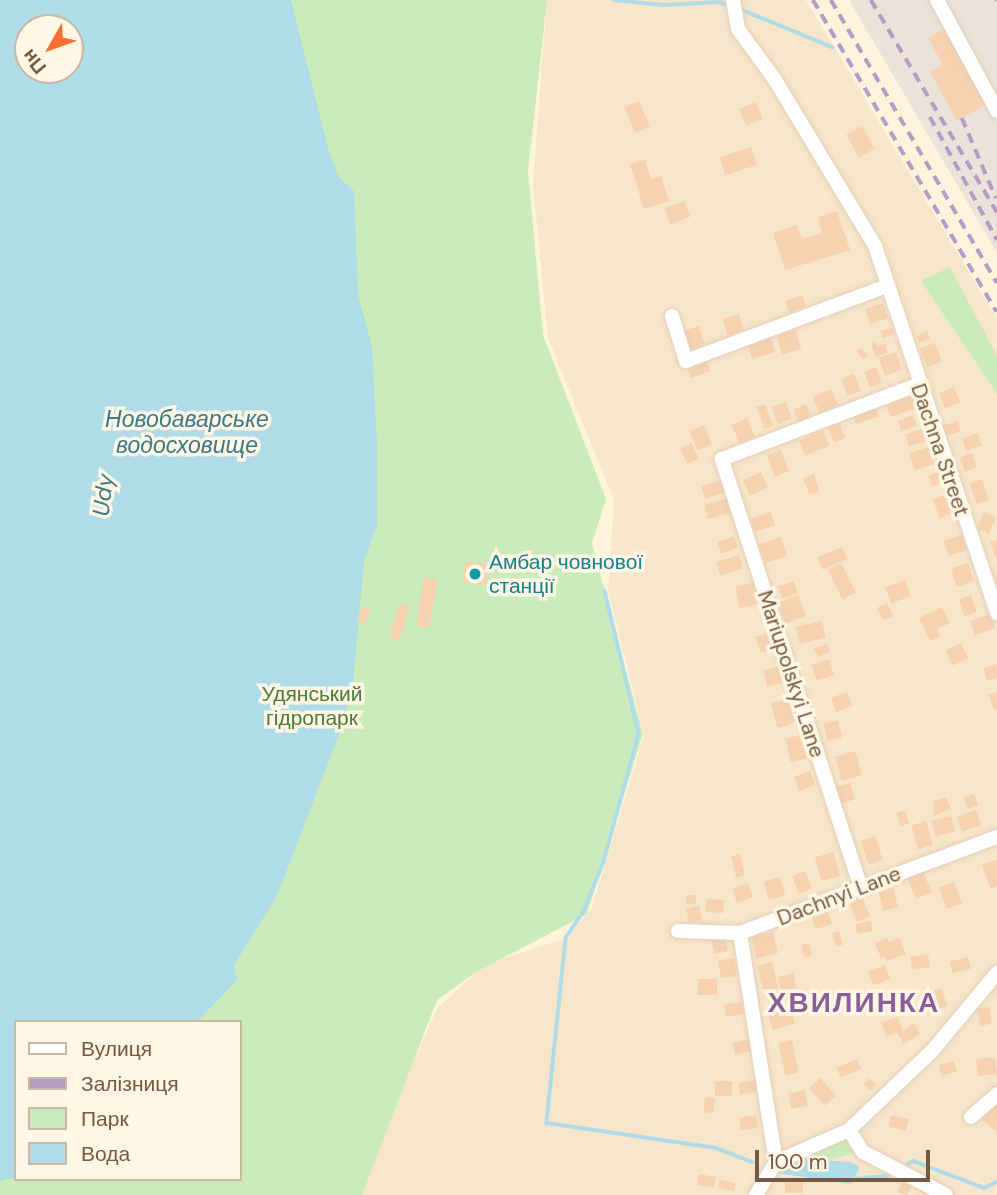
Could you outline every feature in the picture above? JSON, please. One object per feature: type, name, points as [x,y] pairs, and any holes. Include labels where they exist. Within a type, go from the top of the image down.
[{"type":"street","points":[[937,0],[997,111]]},
{"type":"street","name":"Dachna Street","points":[[733,6],[738,29],[775,80],[875,246],[917,384],[997,613]]},
{"type":"street","points":[[673,316],[686,361],[887,286]]},
{"type":"street","name":"Mariupolskyi Lane","points":[[861,888],[722,459],[917,384]]},
{"type":"street","name":"Dachnyi Lane","points":[[678,931],[740,933],[997,837]]},
{"type":"street","points":[[740,933],[776,1162]]},
{"type":"street","points":[[756,1195],[776,1162],[849,1130],[932,1051],[997,973]]},
{"type":"street","points":[[971,1116],[997,1094]]},
{"type":"street","points":[[849,1130],[863,1152],[946,1195]]},
{"type":"shaded area","points":[[547,0],[806,0],[997,319],[997,1195],[361,1195],[382,1132],[437,1009],[484,965],[566,938],[592,908],[644,735],[608,590],[614,500],[548,338],[533,184]]},
{"type":"shaded area","points":[[849,0],[997,0],[997,252],[987,236]]},
{"type":"green space","name":"Удянський гідропарк","points":[[0,0],[547,0],[528,171],[543,335],[606,499],[592,543],[643,734],[587,914],[476,972],[437,1000],[362,1195],[0,1195]]},
{"type":"green space","points":[[950,267],[997,356],[997,394],[921,281]]},
{"type":"green space","points":[[845,1123],[862,1151],[824,1161],[785,1150]]},
{"type":"water","name":"Новобаварське водосховище","points":[[0,0],[291,0],[328,148],[338,176],[354,191],[358,295],[372,346],[377,445],[377,524],[364,562],[353,683],[342,727],[277,896],[234,965],[237,980],[199,1020],[14,1020],[14,1178],[0,1181]]},
{"type":"water","points":[[803,1159],[851,1162],[860,1167],[851,1184],[776,1173]]},
{"type":"building","points":[[947,27],[990,102],[957,121],[930,72],[943,65],[928,38]]},
{"type":"building","points":[[639,101],[650,127],[635,133],[624,107]]},
{"type":"building","points":[[756,102],[763,119],[746,125],[739,109]]},
{"type":"building","points":[[862,126],[875,149],[859,157],[846,135]]},
{"type":"building","points":[[751,147],[757,165],[725,175],[720,157]]},
{"type":"building","points":[[645,160],[651,179],[661,176],[669,201],[644,209],[630,164]]},
{"type":"building","points":[[684,201],[690,217],[670,224],[664,209]]},
{"type":"building","points":[[837,211],[850,250],[785,270],[773,233],[797,225],[802,239],[822,233],[818,217]]},
{"type":"building","points":[[802,295],[806,306],[789,312],[785,301]]},
{"type":"building","points":[[883,303],[888,318],[870,324],[865,309]]},
{"type":"building","points":[[739,314],[744,330],[728,335],[723,319]]},
{"type":"building","points":[[699,326],[705,345],[688,351],[682,332]]},
{"type":"building","points":[[892,328],[895,334],[883,338],[880,331]]},
{"type":"building","points":[[796,330],[801,349],[782,354],[777,335]]},
{"type":"building","points":[[927,330],[930,338],[919,343],[916,337]]},
{"type":"building","points":[[770,335],[775,352],[752,359],[747,342]]},
{"type":"building","points":[[876,342],[877,346],[885,344],[888,353],[875,357],[871,344]]},
{"type":"building","points":[[935,343],[942,362],[927,367],[920,348]]},
{"type":"building","points":[[861,347],[868,356],[863,359],[856,351]]},
{"type":"building","points":[[896,352],[902,370],[885,376],[879,358]]},
{"type":"building","points":[[705,357],[710,371],[691,378],[686,364]]},
{"type":"building","points":[[876,367],[882,383],[870,388],[864,372]]},
{"type":"building","points":[[854,374],[861,391],[848,396],[841,379]]},
{"type":"building","points":[[954,387],[960,403],[945,409],[939,393]]},
{"type":"building","points":[[831,389],[838,405],[820,413],[813,397]]},
{"type":"building","points":[[912,396],[916,408],[890,417],[886,404]]},
{"type":"building","points":[[786,402],[792,419],[778,424],[772,407]]},
{"type":"building","points":[[765,404],[773,426],[764,429],[757,407]]},
{"type":"building","points":[[806,404],[811,416],[798,421],[793,409]]},
{"type":"building","points":[[876,408],[879,417],[856,424],[853,415]]},
{"type":"building","points":[[913,415],[917,426],[901,431],[898,421]]},
{"type":"building","points":[[747,418],[755,436],[740,443],[731,425]]},
{"type":"building","points":[[958,421],[961,432],[945,436],[943,425]]},
{"type":"building","points":[[839,422],[845,438],[834,442],[828,426]]},
{"type":"building","points":[[704,425],[712,444],[697,451],[689,431]]},
{"type":"building","points":[[925,428],[929,440],[909,447],[905,434]]},
{"type":"building","points":[[823,431],[829,446],[805,456],[799,441]]},
{"type":"building","points":[[978,433],[982,445],[966,451],[962,438]]},
{"type":"building","points":[[692,443],[699,459],[687,464],[680,448]]},
{"type":"building","points":[[928,447],[934,464],[915,471],[909,454]]},
{"type":"building","points":[[781,450],[789,472],[775,477],[767,455]]},
{"type":"building","points":[[972,453],[977,467],[965,472],[960,457]]},
{"type":"building","points":[[941,471],[945,481],[932,486],[928,476]]},
{"type":"building","points":[[761,472],[768,488],[750,496],[743,480]]},
{"type":"building","points":[[814,474],[819,491],[809,494],[803,478]]},
{"type":"building","points":[[724,479],[728,491],[705,499],[701,486]]},
{"type":"building","points":[[982,479],[989,500],[976,504],[970,483]]},
{"type":"building","points":[[944,495],[951,514],[940,518],[933,499]]},
{"type":"building","points":[[728,498],[732,512],[708,519],[704,505]]},
{"type":"building","points":[[771,512],[775,525],[755,532],[751,518]]},
{"type":"building","points":[[984,512],[996,517],[989,534],[977,529]]},
{"type":"building","points":[[962,535],[967,550],[949,556],[944,541]]},
{"type":"building","points":[[734,536],[738,547],[721,553],[717,542]]},
{"type":"building","points":[[781,537],[787,556],[765,563],[759,544]]},
{"type":"building","points":[[997,539],[997,562],[990,542]]},
{"type":"building","points":[[842,547],[847,559],[822,570],[817,558]]},
{"type":"building","points":[[739,555],[743,568],[720,575],[716,562]]},
{"type":"building","name":"Амбар човнової станції","points":[[465,562],[488,564],[486,585],[463,583]]},
{"type":"building","points":[[841,563],[856,592],[843,599],[828,570]]},
{"type":"building","points":[[968,563],[974,581],[957,587],[951,569]]},
{"type":"building","points":[[424,577],[437,579],[429,627],[416,625]]},
{"type":"building","points":[[905,580],[911,596],[891,603],[885,588]]},
{"type":"building","points":[[794,581],[798,593],[782,599],[778,586]]},
{"type":"building","points":[[753,583],[757,605],[739,608],[735,586]]},
{"type":"building","points":[[798,595],[806,616],[785,623],[777,603]]},
{"type":"building","points":[[971,595],[977,612],[965,616],[959,599]]},
{"type":"building","points":[[400,603],[410,606],[399,640],[389,637]]},
{"type":"building","points":[[887,603],[893,616],[883,620],[877,608]]},
{"type":"building","points":[[363,606],[370,609],[365,623],[357,620]]},
{"type":"building","points":[[942,607],[950,623],[937,629],[940,636],[930,641],[919,618]]},
{"type":"building","points":[[990,614],[995,628],[975,635],[970,621]]},
{"type":"building","points":[[822,621],[826,638],[800,644],[796,627]]},
{"type":"building","points":[[770,632],[775,648],[761,653],[756,636]]},
{"type":"building","points":[[961,643],[968,658],[953,666],[946,650]]},
{"type":"building","points":[[827,644],[830,651],[818,657],[814,649]]},
{"type":"building","points":[[829,659],[834,675],[817,681],[812,664]]},
{"type":"building","points":[[997,664],[997,678],[987,681],[983,668]]},
{"type":"building","points":[[781,666],[785,683],[767,687],[763,670]]},
{"type":"building","points":[[847,692],[852,706],[836,712],[831,698]]},
{"type":"building","points":[[997,692],[997,709],[994,710],[989,695]]},
{"type":"building","points":[[788,699],[795,723],[778,728],[771,704]]},
{"type":"building","points":[[838,720],[842,738],[827,741],[823,723]]},
{"type":"building","points":[[802,735],[807,758],[790,762],[785,739]]},
{"type":"building","points":[[855,751],[862,775],[842,781],[835,757]]},
{"type":"building","points":[[810,771],[815,785],[799,791],[794,777]]},
{"type":"building","points":[[850,783],[855,799],[841,804],[836,787]]},
{"type":"building","points":[[974,794],[978,805],[968,809],[964,798]]},
{"type":"building","points":[[946,797],[951,809],[933,816],[934,801]]},
{"type":"building","points":[[905,810],[909,823],[900,826],[896,813]]},
{"type":"building","points":[[976,810],[981,825],[962,831],[957,816]]},
{"type":"building","points":[[951,816],[955,832],[935,836],[932,821]]},
{"type":"building","points":[[926,821],[933,845],[918,849],[912,825]]},
{"type":"building","points":[[875,836],[883,860],[868,864],[861,841]]},
{"type":"building","points":[[833,852],[840,876],[822,881],[815,857]]},
{"type":"building","points":[[740,854],[745,875],[736,877],[731,856]]},
{"type":"building","points":[[997,859],[997,886],[991,889],[982,865]]},
{"type":"building","points":[[922,870],[932,892],[916,899],[906,877]]},
{"type":"building","points":[[805,871],[812,889],[799,894],[792,876]]},
{"type":"building","points":[[780,877],[785,895],[769,900],[764,882]]},
{"type":"building","points":[[892,882],[898,907],[883,911],[877,885]]},
{"type":"building","points":[[954,882],[962,904],[947,909],[939,887]]},
{"type":"building","points":[[748,883],[753,897],[737,903],[732,889]]},
{"type":"building","points":[[861,894],[870,916],[857,921],[848,899]]},
{"type":"building","points":[[686,895],[696,895],[696,904],[686,904]]},
{"type":"building","points":[[706,899],[724,900],[723,913],[705,912]]},
{"type":"building","points":[[699,906],[702,920],[689,922],[686,909]]},
{"type":"building","points":[[826,906],[832,924],[816,929],[810,911]]},
{"type":"building","points":[[871,921],[873,931],[857,934],[855,924]]},
{"type":"building","points":[[839,931],[843,944],[836,946],[832,933]]},
{"type":"building","points":[[773,932],[778,953],[757,958],[752,937]]},
{"type":"building","points":[[725,937],[728,951],[714,954],[711,940]]},
{"type":"building","points":[[887,938],[889,942],[900,938],[906,954],[887,961],[885,956],[881,958],[875,943]]},
{"type":"building","points":[[809,943],[812,956],[804,957],[801,945]]},
{"type":"building","points":[[928,954],[930,967],[912,970],[910,957]]},
{"type":"building","points":[[968,957],[971,969],[952,973],[950,962]]},
{"type":"building","points":[[734,958],[737,976],[721,978],[718,961]]},
{"type":"building","points":[[772,962],[778,988],[763,992],[757,965]]},
{"type":"building","points":[[885,965],[890,979],[873,985],[868,971]]},
{"type":"building","points":[[794,973],[796,988],[781,992],[778,977]]},
{"type":"building","points":[[698,979],[717,979],[717,995],[698,995]]},
{"type":"building","points":[[942,988],[947,1006],[929,1012],[924,993]]},
{"type":"building","points":[[742,1002],[744,1014],[726,1017],[724,1005]]},
{"type":"building","points":[[989,1007],[992,1024],[980,1026],[977,1009]]},
{"type":"building","points":[[790,1008],[795,1023],[773,1030],[768,1015]]},
{"type":"building","points":[[898,1017],[903,1031],[914,1023],[920,1034],[904,1044],[897,1033],[886,1036],[881,1022]]},
{"type":"building","points":[[749,1039],[752,1051],[735,1055],[733,1043]]},
{"type":"building","points":[[792,1040],[799,1072],[785,1075],[778,1043]]},
{"type":"building","points":[[995,1057],[997,1074],[978,1076],[976,1059]]},
{"type":"building","points":[[857,1059],[861,1069],[841,1077],[837,1067]]},
{"type":"building","points":[[954,1061],[957,1072],[941,1076],[939,1065]]},
{"type":"building","points":[[820,1078],[836,1096],[825,1106],[809,1088]]},
{"type":"building","points":[[869,1078],[876,1085],[870,1091],[863,1084]]},
{"type":"building","points":[[756,1080],[758,1092],[740,1095],[738,1083]]},
{"type":"building","points":[[715,1081],[732,1081],[732,1096],[715,1096]]},
{"type":"building","points":[[805,1090],[808,1106],[791,1109],[788,1093]]},
{"type":"building","points":[[705,1097],[715,1098],[713,1113],[703,1112]]},
{"type":"building","points":[[997,1102],[997,1132],[982,1120]]},
{"type":"building","points":[[756,1115],[758,1128],[741,1130],[739,1118]]},
{"type":"building","points":[[891,1115],[909,1119],[906,1131],[888,1127]]},
{"type":"building","points":[[699,1174],[716,1177],[714,1188],[697,1185]]},
{"type":"building","points":[[905,1178],[913,1183],[907,1195],[897,1192]]},
{"type":"building","points":[[720,1180],[736,1183],[734,1191],[718,1188]]},
{"type":"building","points":[[785,1180],[803,1180],[803,1193],[785,1193]]},
{"type":"waterway","points":[[614,0],[664,5],[720,2],[729,6]]},
{"type":"waterway","points":[[740,9],[832,47]]},
{"type":"waterway","points":[[605,591],[639,734],[604,862],[583,913],[566,938],[547,1123],[716,1148],[752,1162]]},
{"type":"waterway","points":[[907,1165],[913,1161],[984,1188],[997,1182]]},
{"type":"waterway","points":[[852,1179],[889,1176]]},
{"type":"railway","points":[[813,0],[997,312]]},
{"type":"railway","points":[[831,0],[997,283]]},
{"type":"railway","points":[[871,0],[997,212]]},
{"type":"railway","points":[[930,117],[997,240]]},
{"type":"railway","points":[[962,118],[996,198]]},
{"type":"place","name":"Амбар човнової станції","points":[[475,574]]},
{"type":"district","name":"ХВИЛИНКА","points":[[854,1003]]},
{"type":"water label","name":"Udy","points":[[103,495]]}]
